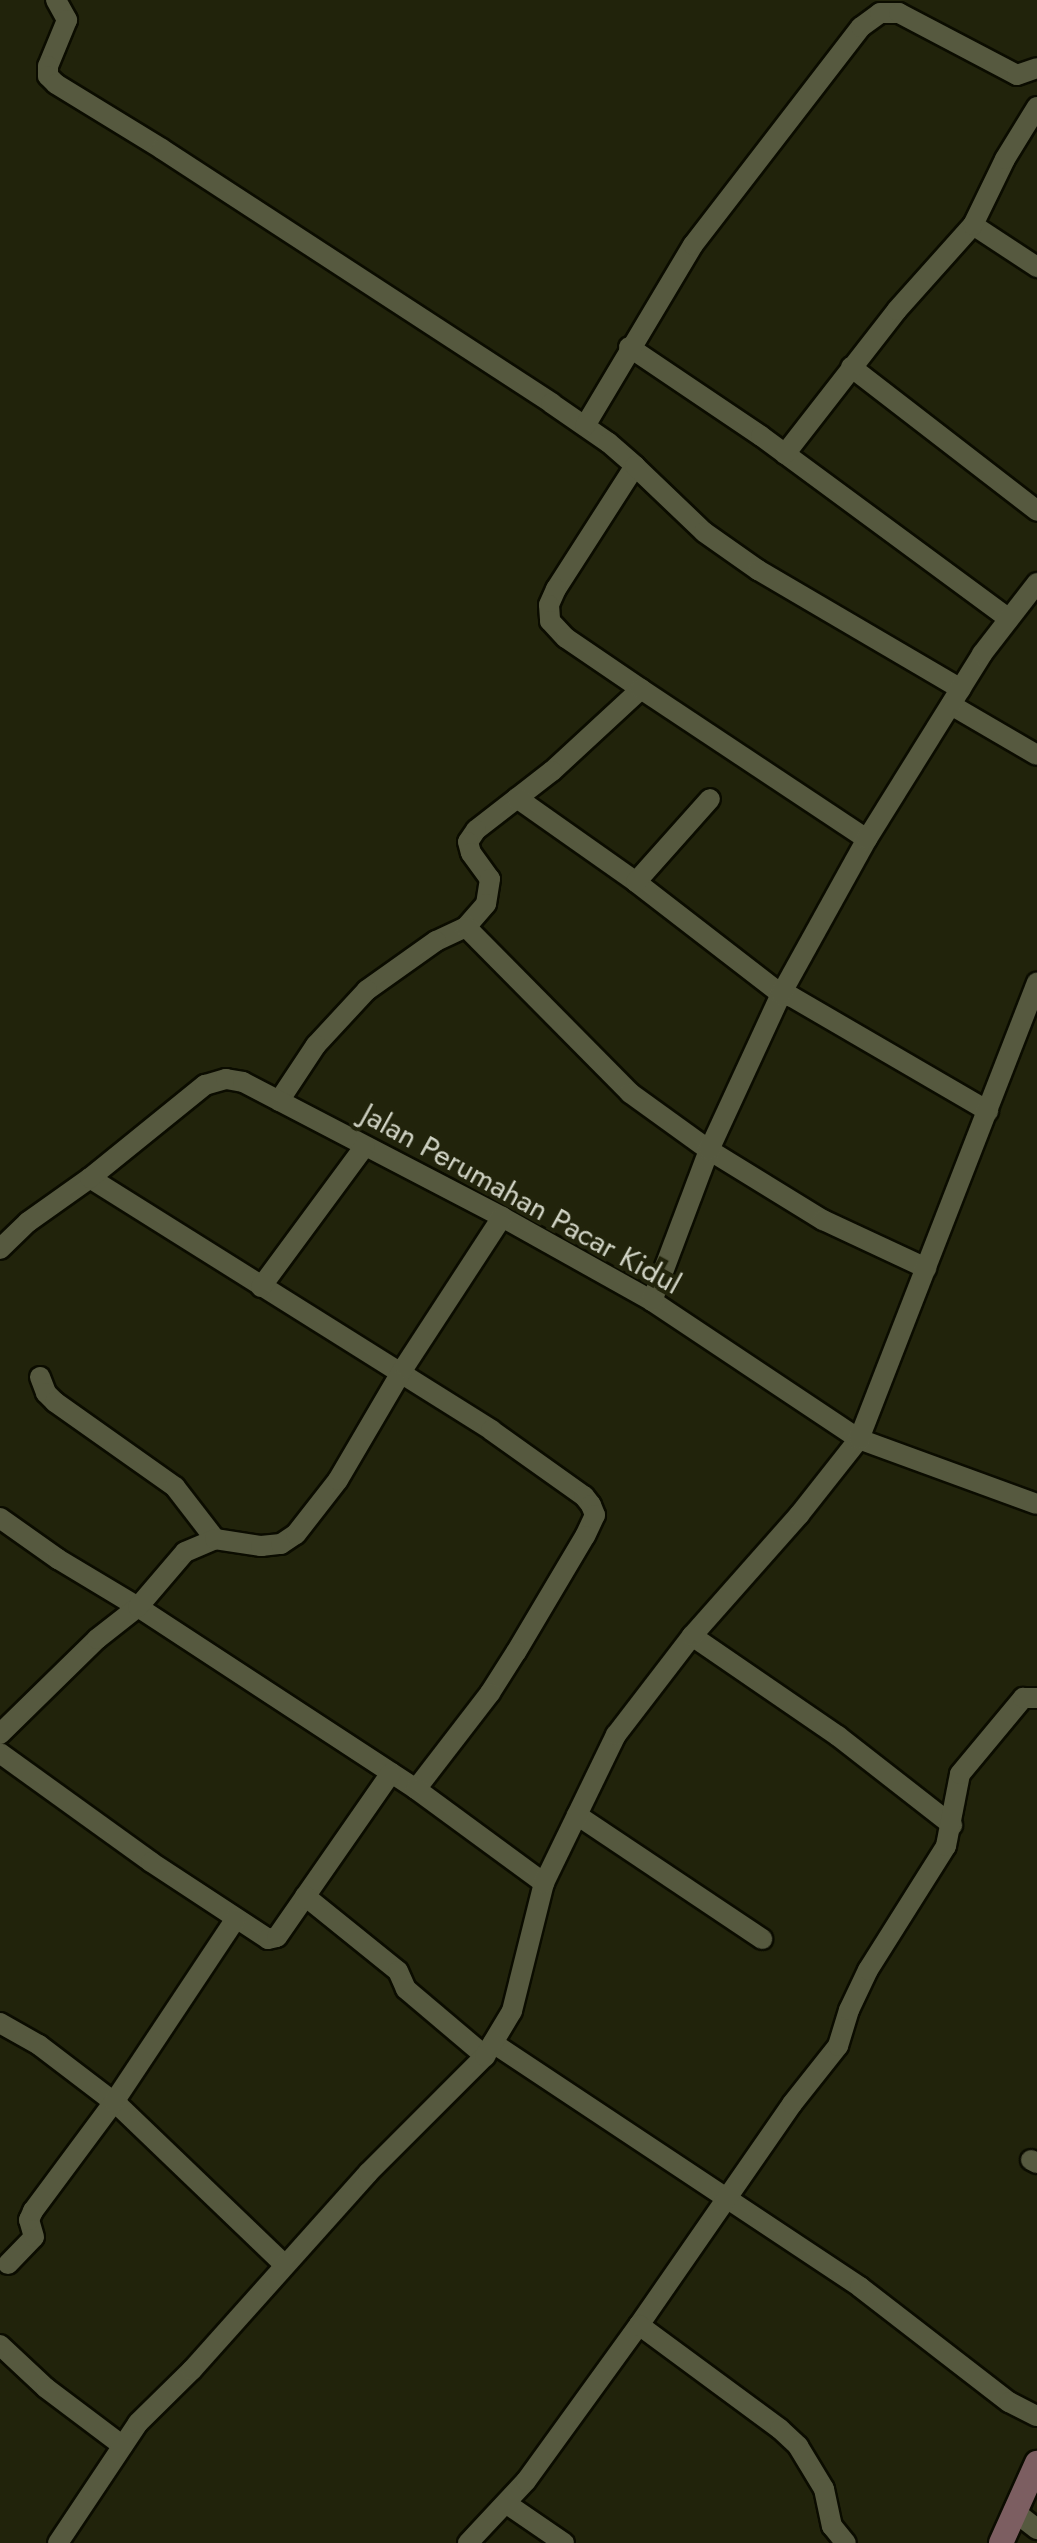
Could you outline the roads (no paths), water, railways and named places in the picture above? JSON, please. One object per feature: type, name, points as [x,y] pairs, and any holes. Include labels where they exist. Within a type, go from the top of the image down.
[{"type":"main road","points":[[1001,2543],[1037,2463]]},
{"type":"street","points":[[56,0],[67,20],[48,66],[48,76],[56,84],[162,149],[585,426],[635,466],[704,532],[956,697],[1037,755]]},
{"type":"street","points":[[585,426],[629,347],[693,245],[861,27],[880,13],[899,13],[1017,75],[1032,71],[1037,107],[1005,159],[973,225],[851,367],[785,454]]},
{"type":"street","points":[[973,225],[1037,267]]},
{"type":"street","points":[[629,347],[785,454],[1009,619]]},
{"type":"street","points":[[851,367],[1037,511]]},
{"type":"street","points":[[635,466],[556,589],[549,605],[550,621],[566,638],[867,839]]},
{"type":"street","points":[[652,1301],[709,1150],[781,994],[867,839],[956,697],[1037,583]]},
{"type":"street","points":[[279,1101],[316,1045],[367,990],[436,941],[466,927],[490,894],[490,879],[471,853],[468,842],[476,830],[641,689]]},
{"type":"street","points":[[517,798],[636,882],[781,994],[792,997],[988,1111]]},
{"type":"street","points":[[636,882],[710,799]]},
{"type":"street","points":[[466,927],[630,1093],[709,1150],[823,1220],[926,1268]]},
{"type":"street","points":[[58,2543],[138,2423],[192,2370],[368,2173],[489,2050],[512,2011],[544,1883],[616,1735],[692,1636],[799,1515],[859,1439],[1037,982]]},
{"type":"street","name":"Jalan Perumahan Pacar Kidul","points":[[0,1249],[28,1222],[90,1178],[205,1085],[226,1079],[243,1082],[502,1217],[652,1301],[859,1439],[1037,1504]]},
{"type":"street","points":[[261,1287],[365,1146]]},
{"type":"street","points":[[90,1178],[401,1373],[584,1496],[595,1515],[556,1586],[490,1693],[416,1789]]},
{"type":"street","points":[[0,1734],[97,1639],[138,1607],[185,1552],[215,1539],[261,1546],[281,1544],[296,1534],[338,1480],[401,1373],[502,1217]]},
{"type":"street","points":[[40,1377],[46,1393],[55,1402],[175,1487],[215,1539]]},
{"type":"street","points":[[0,1518],[58,1559],[138,1607],[416,1789],[544,1883]]},
{"type":"street","points":[[692,1636],[838,1736],[952,1825]]},
{"type":"street","points":[[468,2543],[507,2504],[639,2325],[792,2104],[838,2046],[849,2010],[868,1970],[946,1846],[952,1825],[956,1784],[966,1764],[1023,1698],[1037,1698]]},
{"type":"street","points":[[0,1753],[235,1920],[273,1939],[391,1773]]},
{"type":"street","points":[[577,1815],[762,1939]]},
{"type":"street","points":[[305,1896],[398,1971],[406,1989],[489,2050],[860,2287],[1009,2402],[1037,2416]]},
{"type":"street","points":[[8,2264],[34,2237],[29,2220],[33,2211],[114,2102],[235,1920]]},
{"type":"street","points":[[0,2023],[39,2045],[114,2102],[284,2264]]},
{"type":"street","points":[[639,2325],[780,2429],[798,2446],[824,2489],[832,2526],[846,2543]]},
{"type":"street","points":[[0,2345],[46,2388],[123,2446]]},
{"type":"street","points":[[507,2504],[564,2543]]},
{"type":"street","points":[[1015,2512],[1037,2529]]}]
